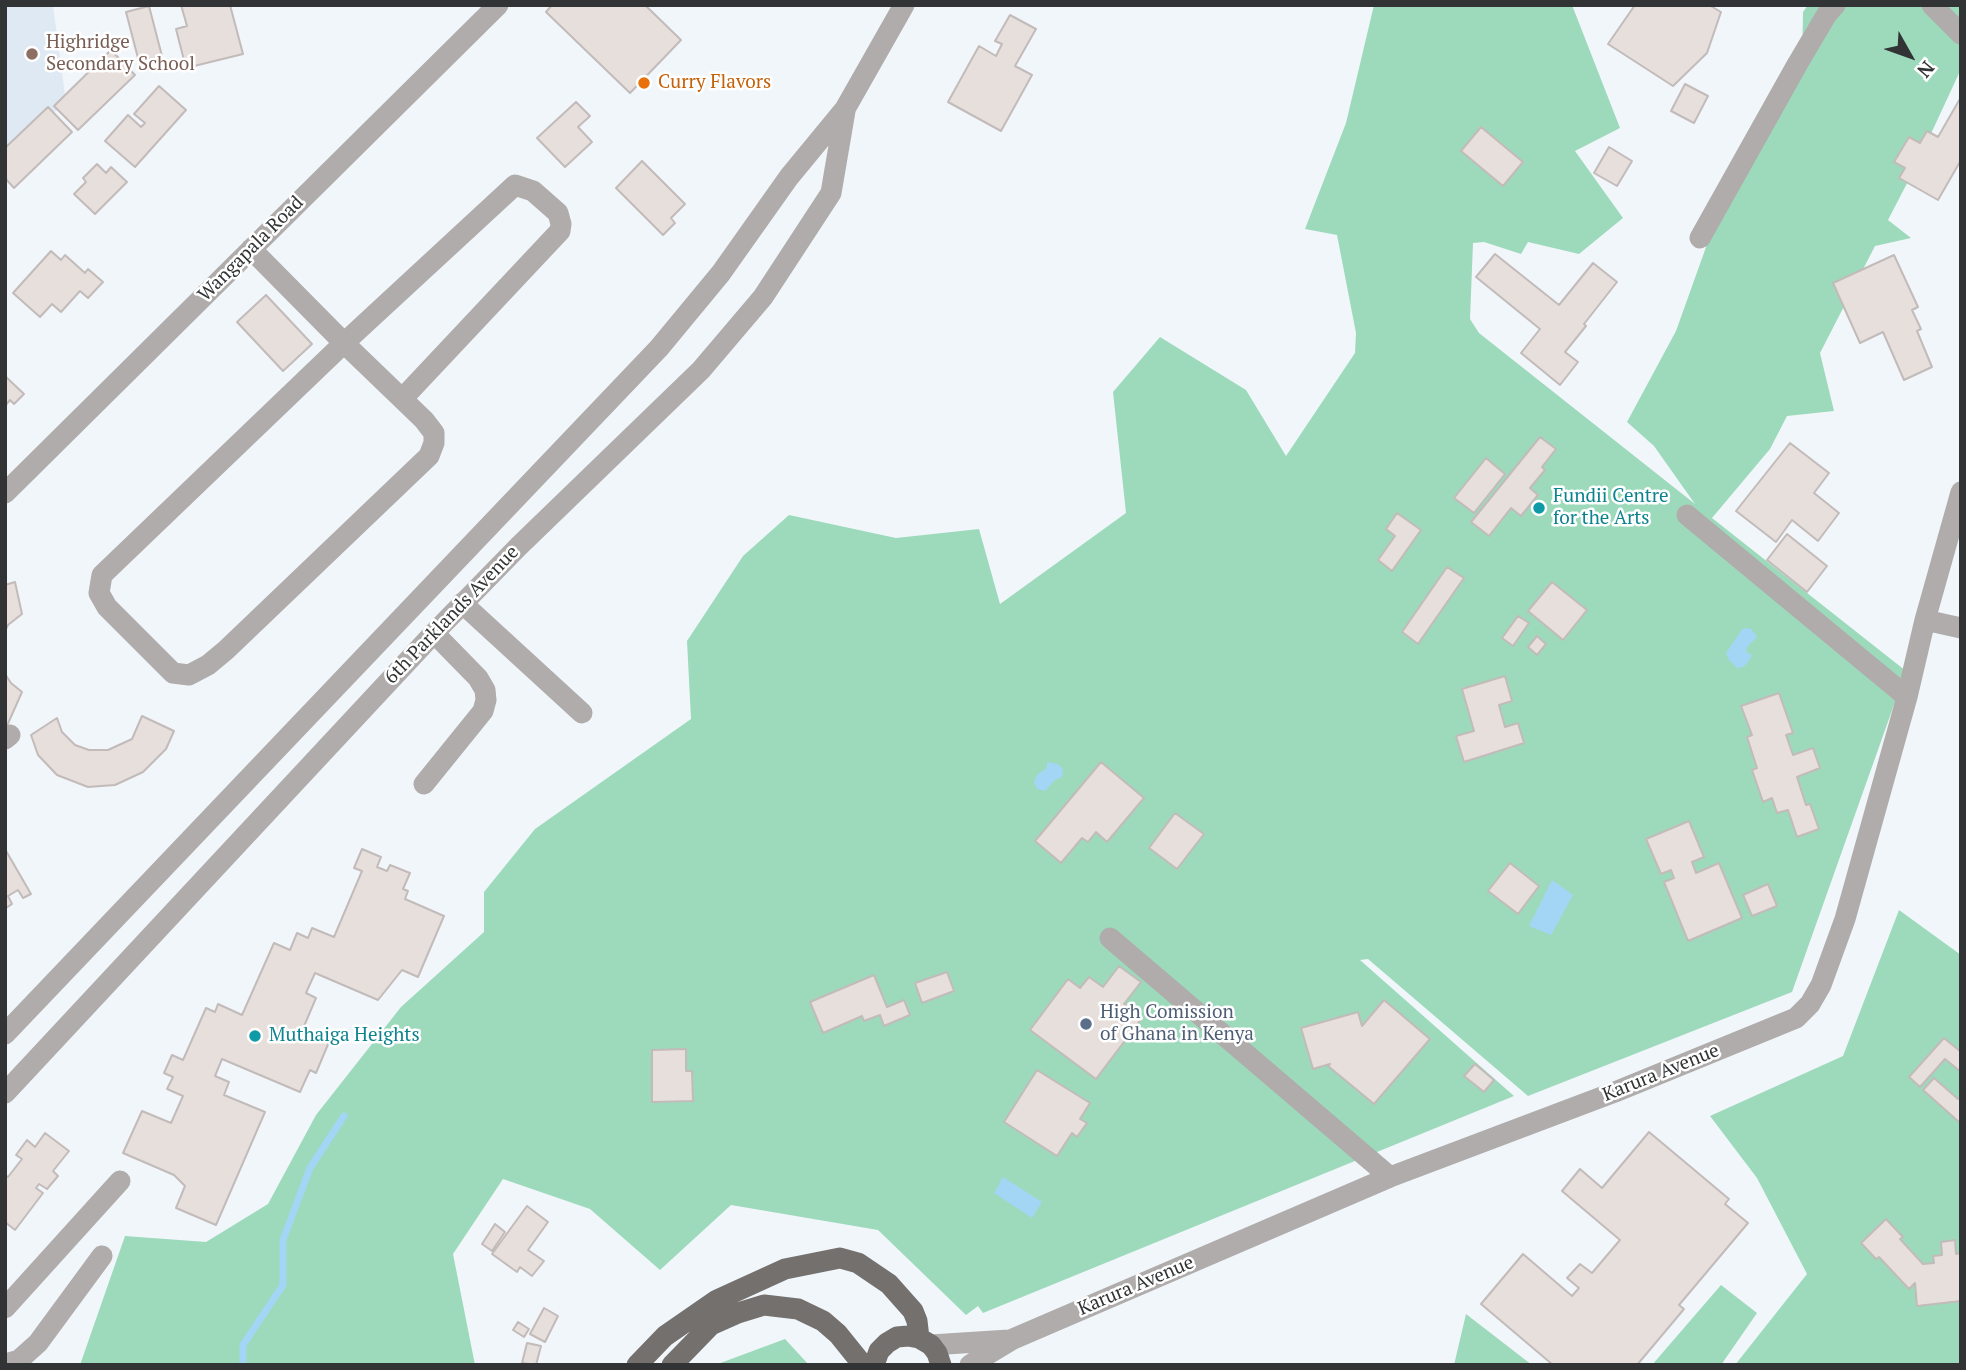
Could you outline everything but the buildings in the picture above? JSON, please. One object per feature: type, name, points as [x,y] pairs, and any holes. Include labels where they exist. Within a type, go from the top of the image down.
[{"type":"main road","points":[[637,1365],[665,1336],[717,1300],[785,1269],[840,1258],[858,1264],[889,1284],[913,1311],[925,1341],[937,1353],[941,1365]]},
{"type":"main road","points":[[671,1365],[710,1325],[764,1305],[798,1309],[824,1321],[863,1365]]},
{"type":"main road","points":[[874,1365],[879,1351],[897,1337],[908,1336],[925,1341]]},
{"type":"street","name":"Wangapala Road","points":[[5,493],[498,5]]},
{"type":"street","name":"6th Parklands Avenue","points":[[5,1034],[659,348],[721,273],[789,177],[845,109],[904,5]]},
{"type":"street","points":[[1700,238],[1798,63],[1835,5]]},
{"type":"street","points":[[1932,5],[1961,34]]},
{"type":"street","name":"6th Parklands Avenue","points":[[5,1093],[462,603],[701,370],[763,297],[831,193],[845,109]]},
{"type":"street","points":[[251,248],[344,343],[424,420],[434,433],[434,443],[429,456],[226,650],[208,665],[189,675],[173,673],[107,607],[99,593],[102,575],[344,343],[515,185],[533,191],[558,213],[560,232],[402,398]]},
{"type":"street","name":"Karura Avenue","points":[[970,1365],[1013,1339],[1390,1177],[1615,1092],[1796,1018],[1810,1004],[1821,985],[1844,919],[1961,492]]},
{"type":"street","points":[[1687,515],[1907,697]]},
{"type":"street","points":[[462,603],[582,713]]},
{"type":"street","points":[[1925,620],[1961,628]]},
{"type":"street","points":[[424,784],[483,711],[486,700],[485,690],[478,678],[434,633]]},
{"type":"street","points":[[1110,938],[1390,1177]]},
{"type":"street","points":[[5,1308],[120,1181]]},
{"type":"street","points":[[5,1364],[19,1360],[38,1343],[102,1256]]},
{"type":"street","name":"Karura Avenue","points":[[925,1341],[1013,1339]]},
{"type":"shaded area","name":"Highridge Secondary School","points":[[5,5],[53,5],[66,102],[5,155]]},
{"type":"green space","points":[[1374,5],[1572,5],[1620,128],[1575,151],[1623,218],[1579,254],[1528,242],[1521,254],[1484,242],[1473,243],[1470,319],[1479,333],[1695,504],[1654,446],[1627,422],[1676,331],[1730,180],[1802,67],[1803,12],[1808,5],[1961,5],[1961,69],[1888,220],[1911,238],[1875,246],[1820,353],[1834,411],[1787,416],[1770,449],[1712,518],[1906,671],[1792,992],[1528,1096],[1368,959],[1360,960],[1514,1096],[983,1313],[978,1306],[966,1315],[878,1230],[731,1205],[660,1270],[590,1209],[503,1179],[453,1254],[475,1365],[80,1365],[125,1236],[206,1242],[268,1204],[316,1115],[401,1007],[484,932],[484,892],[535,829],[691,719],[687,641],[743,556],[789,515],[896,538],[979,529],[1000,604],[1126,513],[1113,392],[1160,337],[1246,390],[1286,456],[1355,353],[1356,333],[1337,235],[1305,229],[1346,123]]},
{"type":"green space","points":[[1899,910],[1961,955],[1961,1365],[1735,1365],[1807,1274],[1757,1178],[1710,1116],[1843,1056]]},
{"type":"green space","points":[[1721,1285],[1757,1313],[1721,1365],[1652,1365]]},
{"type":"green space","points":[[1466,1314],[1532,1365],[1454,1365]]},
{"type":"green space","points":[[785,1339],[809,1365],[715,1365]]},
{"type":"water","points":[[1743,628],[1751,629],[1757,637],[1747,647],[1746,652],[1752,655],[1748,662],[1737,668],[1726,653]]},
{"type":"water","points":[[1047,762],[1058,764],[1063,769],[1062,777],[1055,780],[1045,791],[1037,789],[1034,782],[1037,775],[1047,768]]},
{"type":"water","points":[[1552,880],[1573,895],[1551,935],[1529,926]]},
{"type":"water","points":[[1003,1177],[1042,1202],[1032,1218],[994,1193]]},
{"type":"waterway","points":[[243,1365],[243,1345],[283,1285],[283,1240],[310,1168],[344,1116]]},
{"type":"place","name":"Highridge Secondary School","points":[[32,54]]},
{"type":"place","name":"Curry Flavors","points":[[644,83]]},
{"type":"place","name":"Fundii Centre for the Arts","points":[[1539,508]]},
{"type":"place","name":"High Comission of Ghana in Kenya","points":[[1086,1024]]},
{"type":"place","name":"Muthaiga Heights","points":[[255,1036]]}]
